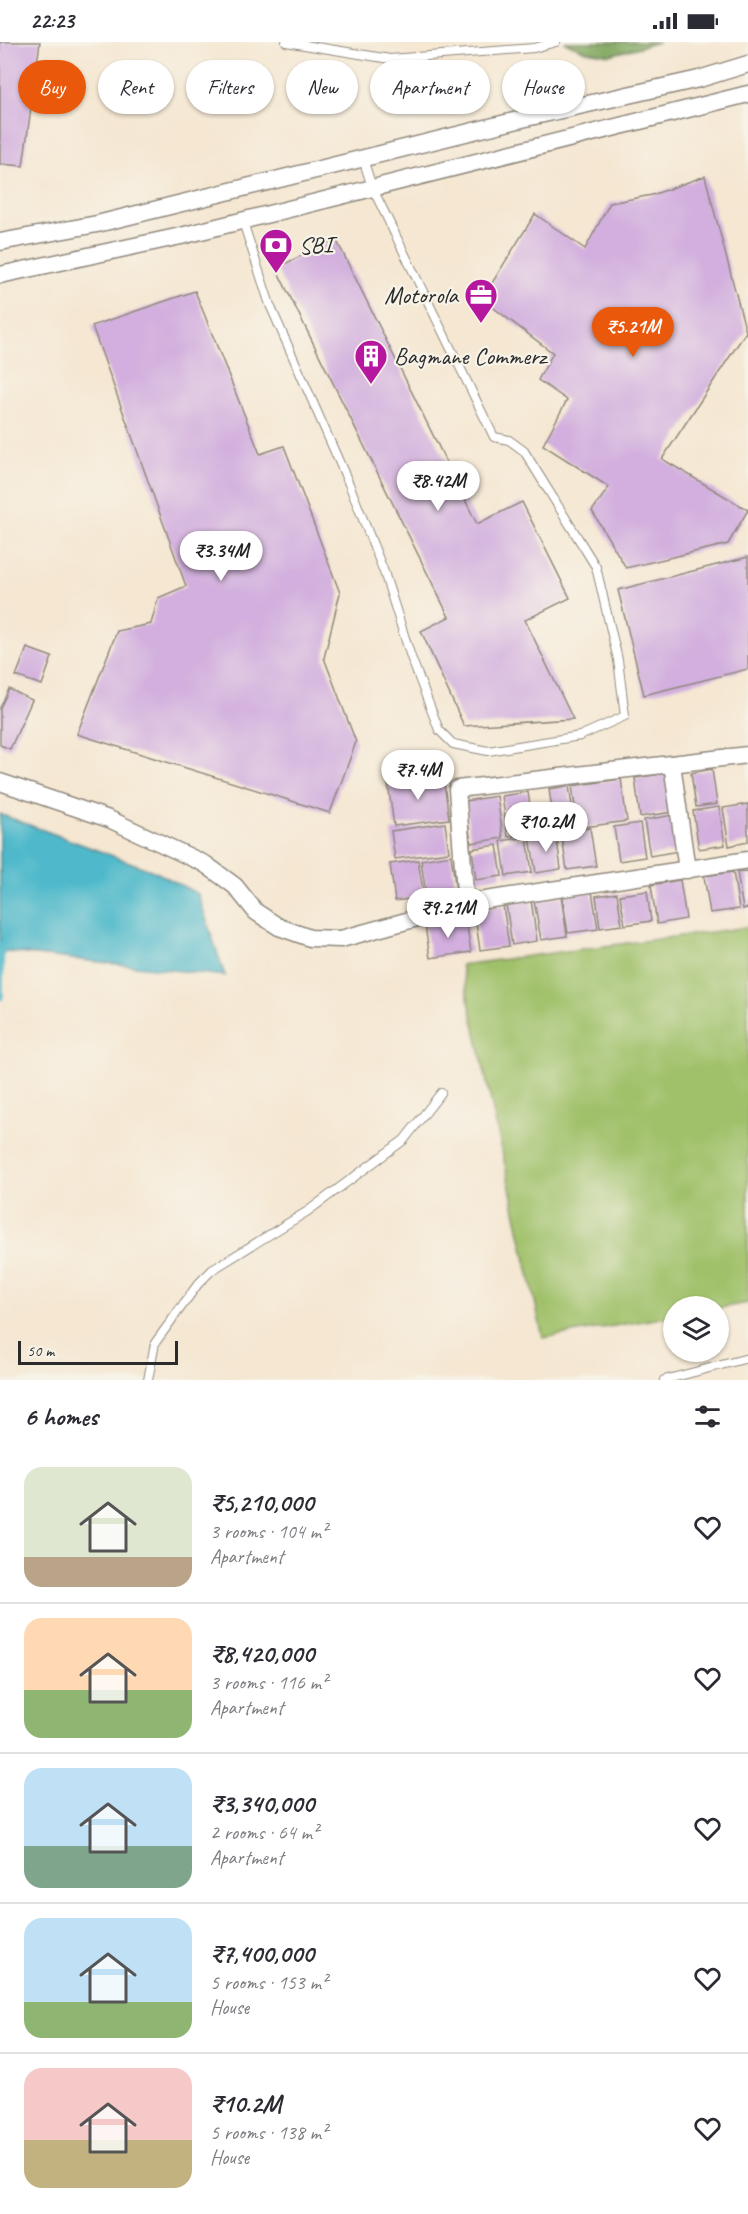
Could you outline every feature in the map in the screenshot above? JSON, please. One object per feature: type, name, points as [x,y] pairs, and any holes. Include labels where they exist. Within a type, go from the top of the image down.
[{"type":"street","points":[[0,242],[97,224],[530,117],[699,79],[748,64]]},
{"type":"street","points":[[0,275],[181,236],[748,94]]},
{"type":"street","points":[[466,905],[457,789],[748,755]]},
{"type":"street","points":[[672,764],[687,870]]},
{"type":"street","points":[[0,782],[108,819],[205,864],[235,886],[256,912],[279,927],[310,938],[341,939],[466,905],[748,860]]},
{"type":"lane","points":[[286,42],[390,59],[534,48],[556,42]]},
{"type":"lane","points":[[242,219],[270,304],[345,474],[384,572],[411,657],[438,730],[453,744],[488,751],[580,736],[625,716],[618,660],[596,567],[524,451],[508,440],[494,437],[372,187],[363,159]]},
{"type":"lane","points":[[148,1380],[155,1343],[198,1284],[213,1270],[308,1211],[404,1140],[441,1093]]},
{"type":"lane","points":[[664,1380],[748,1358]]},
{"type":"green space","points":[[564,42],[659,42],[610,55],[586,51]]},
{"type":"green space","points":[[748,927],[748,1303],[729,1306],[729,1296],[663,1296],[663,1318],[543,1338],[461,965]]},
{"type":"water","points":[[0,814],[156,872],[198,894],[225,976],[0,951]]},
{"type":"building","points":[[0,42],[40,42],[38,60],[18,60],[18,114],[30,114],[23,166],[0,164]]},
{"type":"building","points":[[705,176],[746,332],[662,459],[748,510],[728,544],[626,568],[592,511],[609,487],[543,445],[567,400],[538,380],[553,353],[482,299],[535,214],[585,249],[610,203],[652,195]]},
{"type":"building","name":"Bagmane Commerz","points":[[336,239],[477,524],[522,502],[570,598],[525,620],[573,719],[464,726],[421,631],[449,617],[276,268]]},
{"type":"building","points":[[195,291],[260,454],[284,446],[340,593],[324,658],[356,742],[330,813],[77,734],[117,631],[151,624],[158,598],[186,586],[92,326]]},
{"type":"building","points":[[748,557],[748,669],[644,695],[618,590]]},
{"type":"building","points":[[27,648],[52,657],[42,685],[16,676]]},
{"type":"building","points":[[9,689],[32,700],[10,749],[0,745],[0,708]]},
{"type":"building","points":[[712,769],[717,804],[696,807],[691,773]]},
{"type":"building","points":[[667,773],[673,812],[640,817],[635,778]]},
{"type":"building","points":[[443,776],[449,819],[394,826],[388,783]]},
{"type":"building","points":[[621,779],[627,821],[578,828],[572,786]]},
{"type":"building","points":[[569,786],[575,826],[555,830],[549,789]]},
{"type":"building","points":[[528,792],[534,833],[508,837],[502,796]]},
{"type":"building","points":[[497,796],[503,838],[471,843],[465,801]]},
{"type":"building","points":[[748,804],[748,842],[729,846],[723,808]]},
{"type":"building","points":[[719,807],[725,845],[699,849],[693,811]]},
{"type":"building","points":[[673,815],[679,851],[650,856],[644,820]]},
{"type":"building","points":[[445,823],[449,852],[395,859],[391,831]]},
{"type":"building","points":[[640,823],[645,857],[619,861],[614,827]]},
{"type":"building","points":[[590,828],[596,866],[567,870],[561,832]]},
{"type":"building","points":[[556,833],[561,869],[536,873],[530,837]]},
{"type":"building","points":[[527,837],[532,872],[506,876],[501,841]]},
{"type":"building","points":[[497,845],[502,876],[476,880],[472,849]]},
{"type":"building","points":[[451,855],[456,891],[426,896],[421,860]]},
{"type":"building","points":[[418,860],[424,897],[395,901],[390,864]]},
{"type":"building","points":[[748,871],[748,908],[743,909],[737,872]]},
{"type":"building","points":[[733,872],[739,909],[710,913],[704,876]]},
{"type":"building","points":[[680,880],[686,919],[657,924],[651,885]]},
{"type":"building","points":[[592,891],[598,929],[568,933],[562,895]]},
{"type":"building","points":[[647,891],[651,921],[625,925],[620,895]]},
{"type":"building","points":[[617,893],[622,925],[600,928],[596,896]]},
{"type":"building","points":[[561,896],[567,936],[541,940],[534,900]]},
{"type":"building","points":[[531,900],[537,941],[512,945],[506,904]]},
{"type":"building","points":[[503,905],[509,946],[480,950],[474,910]]},
{"type":"building","points":[[466,920],[471,952],[430,958],[425,926]]},
{"type":"waterway","points":[[0,997],[1,944]]},
{"type":"place","name":"SBI","points":[[276,274]]},
{"type":"place","name":"Motorola","points":[[481,324]]},
{"type":"place","name":"Bagmane Commerz","points":[[371,385]]}]
